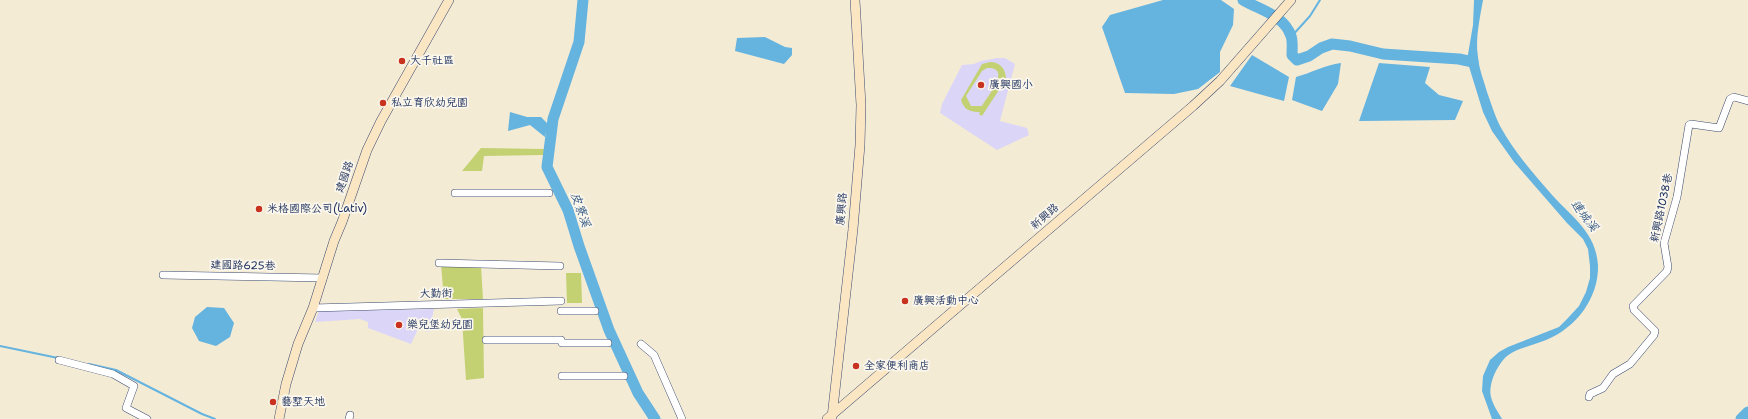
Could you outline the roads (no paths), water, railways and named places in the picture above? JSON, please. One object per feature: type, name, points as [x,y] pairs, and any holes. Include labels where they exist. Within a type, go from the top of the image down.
[{"type":"street","name":"建國路","points":[[279,419],[286,384],[298,344],[313,308],[334,241],[368,150],[381,121],[449,0]]},
{"type":"street","name":"廣興路","points":[[830,418],[853,229],[860,145],[861,105],[855,0]]},
{"type":"street","name":"新興路","points":[[830,418],[1193,106],[1220,81],[1291,0]]},
{"type":"street","name":"新興路1038巷","points":[[1589,397],[1590,394],[1604,386],[1613,374],[1630,364],[1654,335],[1655,331],[1634,310],[1633,306],[1667,271],[1668,267],[1664,243],[1677,197],[1689,125],[1719,128],[1730,99],[1734,97],[1748,101]]},
{"type":"street","points":[[455,192],[549,193]]},
{"type":"street","points":[[439,263],[560,266]]},
{"type":"street","name":"建國路625巷","points":[[162,275],[323,278]]},
{"type":"street","name":"大勤街","points":[[313,308],[561,301]]},
{"type":"street","points":[[561,311],[595,311]]},
{"type":"street","points":[[486,340],[608,343]]},
{"type":"street","points":[[641,344],[654,355],[682,419]]},
{"type":"street","points":[[59,360],[113,374],[134,386],[126,408],[147,419]]},
{"type":"street","points":[[562,376],[624,376]]},
{"type":"water","points":[[1163,0],[1221,0],[1234,9],[1233,25],[1220,52],[1220,72],[1198,89],[1174,94],[1125,93],[1102,27],[1110,15]]},
{"type":"water","points":[[1474,0],[1483,0],[1477,35],[1477,50],[1480,70],[1498,122],[1512,145],[1525,162],[1553,196],[1576,219],[1588,235],[1593,244],[1598,265],[1595,289],[1584,310],[1576,320],[1557,335],[1511,353],[1500,364],[1494,375],[1490,392],[1493,403],[1502,419],[1492,419],[1482,391],[1483,376],[1490,360],[1499,352],[1508,347],[1559,327],[1579,306],[1586,292],[1590,278],[1590,266],[1588,249],[1583,239],[1567,223],[1514,162],[1492,131],[1483,112],[1467,60],[1473,25]]},
{"type":"water","points":[[765,37],[785,47],[792,48],[792,55],[784,64],[735,51],[737,38]]},
{"type":"water","points":[[1252,55],[1289,77],[1284,101],[1230,86]]},
{"type":"water","points":[[1341,63],[1338,84],[1322,111],[1292,100],[1296,77],[1329,65]]},
{"type":"water","points":[[1379,63],[1430,67],[1425,83],[1439,95],[1463,101],[1455,120],[1359,121]]},
{"type":"water","points":[[510,112],[527,117],[541,117],[548,124],[545,137],[530,125],[508,131]]},
{"type":"water","points":[[207,307],[224,308],[234,323],[230,337],[216,346],[199,341],[192,328],[195,317]]},
{"type":"waterway","name":"皮寮溪","points":[[583,0],[579,42],[553,119],[547,167],[568,210],[579,246],[609,330],[638,393],[655,419]]},
{"type":"waterway","points":[[1243,0],[1271,14],[1283,23],[1288,29],[1292,38],[1292,55],[1297,60],[1309,56],[1321,48],[1332,44],[1350,46],[1383,54],[1459,59],[1473,62]]},
{"type":"waterway","points":[[1291,37],[1310,16],[1320,0]]},
{"type":"waterway","points":[[0,346],[58,358]]},
{"type":"waterway","points":[[89,364],[116,370],[202,414],[215,419]]},
{"type":"waterway","points":[[1741,419],[1748,412]]},
{"type":"place","name":"大千社區","points":[[402,61]]},
{"type":"place","name":"廣興國小","points":[[981,85]]},
{"type":"place","name":"私立育欣幼兒園","points":[[383,103]]},
{"type":"place","name":"米格國際公司(Lativ)","points":[[259,209]]},
{"type":"place","name":"廣興活動中心","points":[[905,301]]},
{"type":"place","name":"樂兒堡幼兒園","points":[[399,325]]},
{"type":"place","name":"全家便利商店","points":[[856,366]]},
{"type":"place","name":"藝墅天地","points":[[273,402]]},
{"type":"water label","name":"連城溪","points":[[1584,216]]}]
